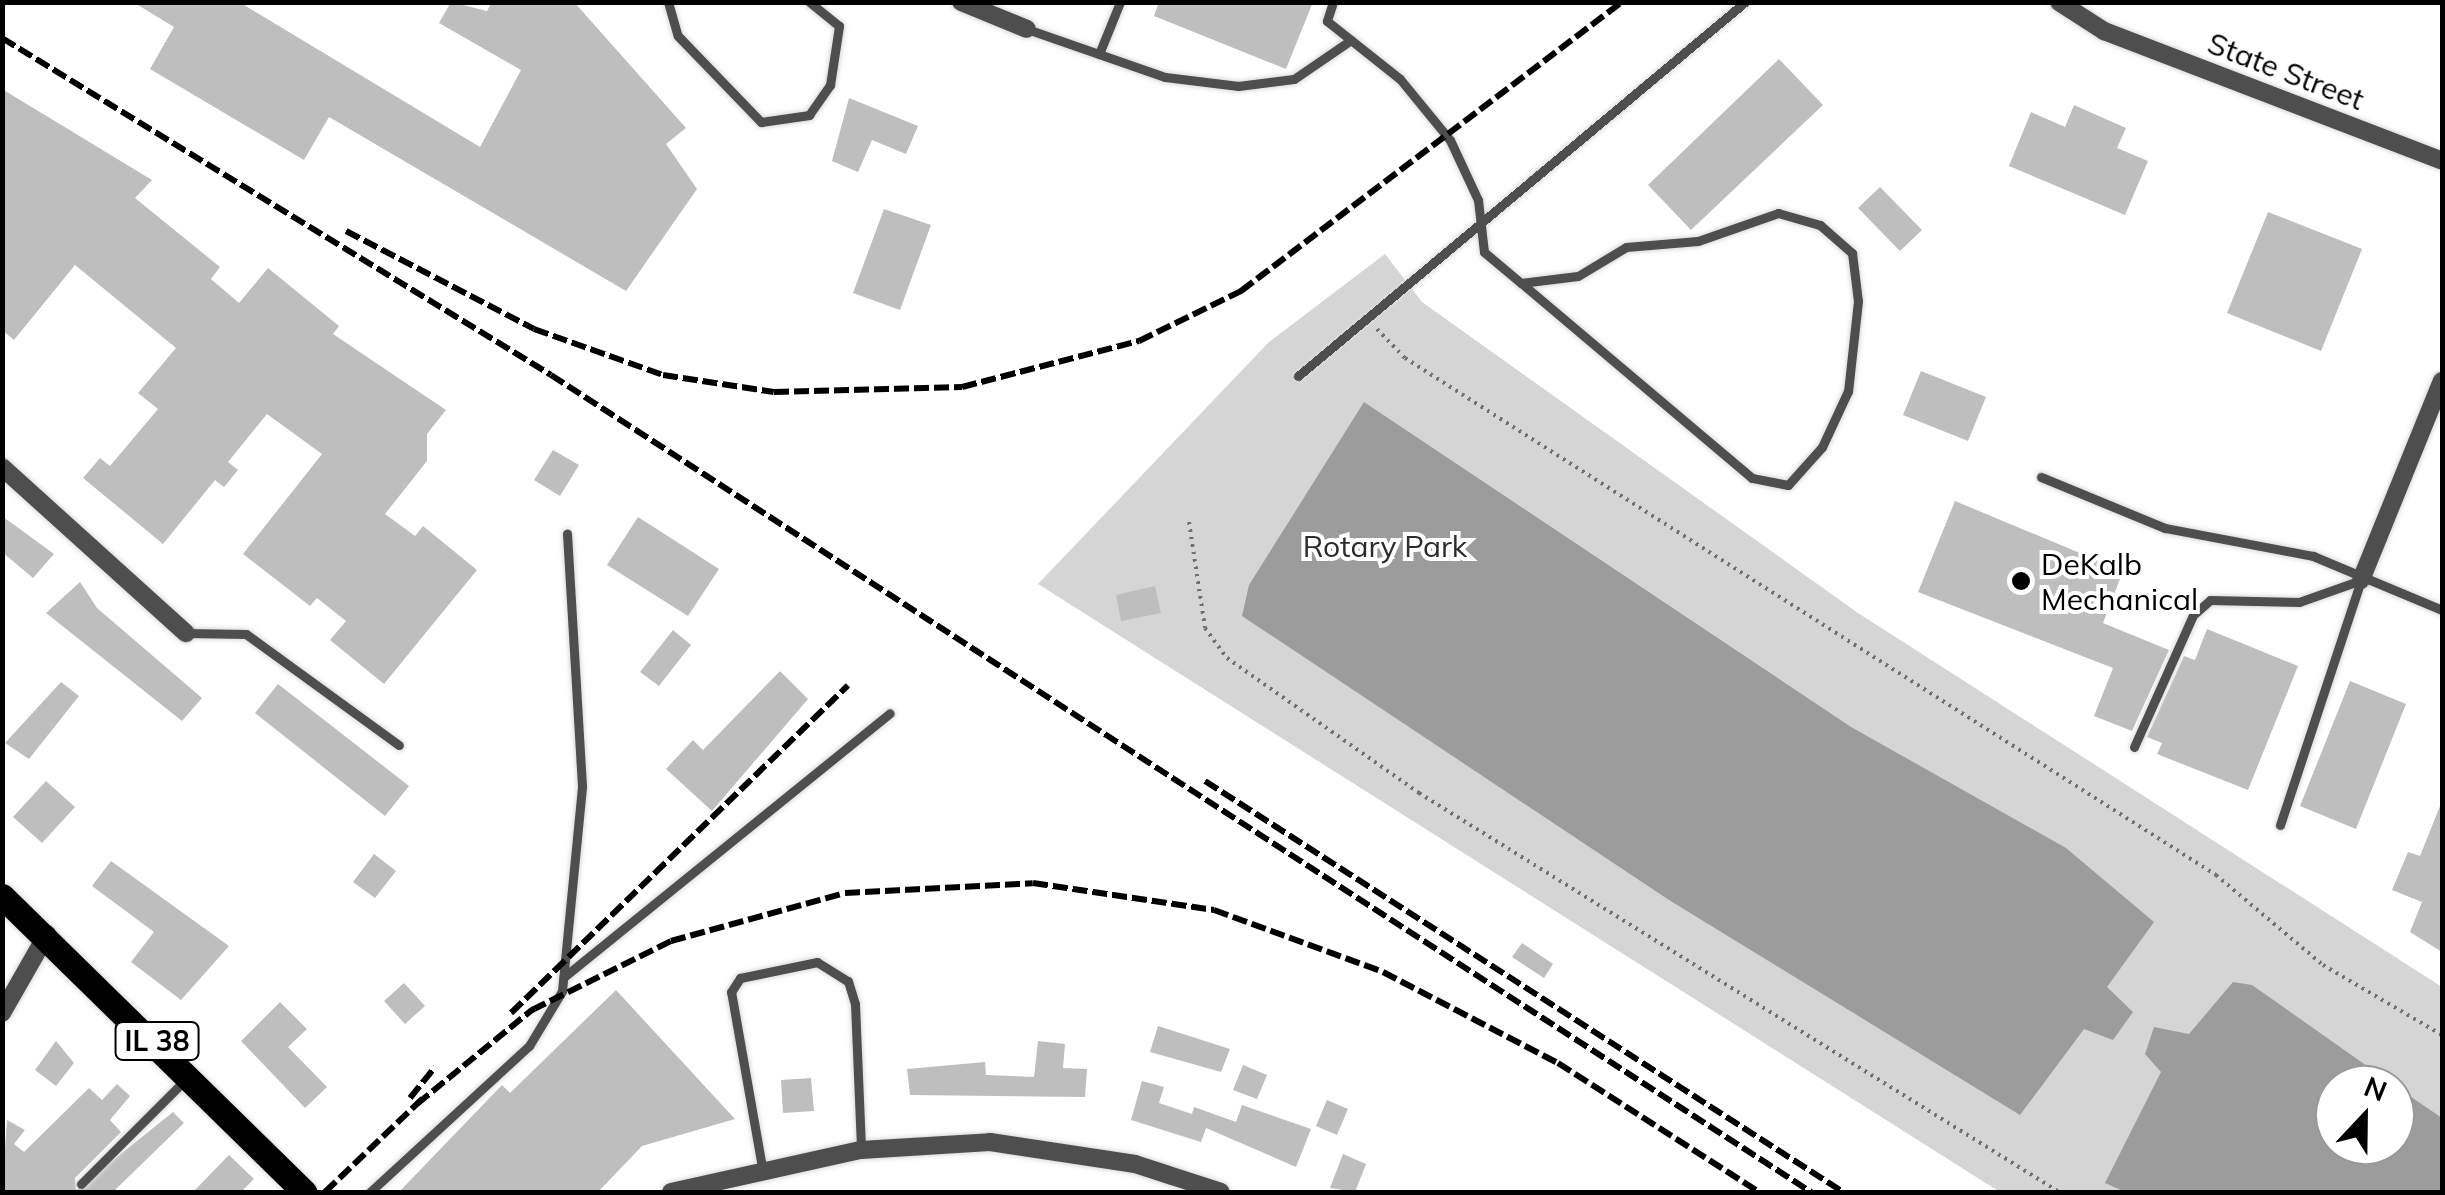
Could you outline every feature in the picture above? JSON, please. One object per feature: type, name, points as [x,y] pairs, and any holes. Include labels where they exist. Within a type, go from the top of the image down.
[{"type":"main road","name":"IL 38","points":[[2,896],[47,934],[190,1074],[304,1192]]},
{"type":"street","points":[[961,2],[1027,29]]},
{"type":"street","name":"State Street","points":[[2060,2],[2104,30],[2442,161]]},
{"type":"street","points":[[2362,580],[2442,381]]},
{"type":"street","points":[[2,467],[186,633]]},
{"type":"street","points":[[2,1013],[47,934]]},
{"type":"street","points":[[671,1192],[762,1167],[861,1150],[1029,1146],[1208,1190]]},
{"type":"lane","points":[[668,2],[678,36],[761,122],[809,116],[830,85],[840,26],[809,2]]},
{"type":"lane","points":[[1099,54],[1120,2]]},
{"type":"lane","points":[[1334,2],[1327,21],[1351,40],[1450,140],[1482,228],[1484,252],[1752,478],[1788,484],[1822,447],[1848,391],[1858,301],[1852,253],[1820,226],[1778,213],[1698,241],[1626,246],[1578,276],[1521,283]]},
{"type":"lane","points":[[1298,376],[1371,323],[1745,2]]},
{"type":"lane","points":[[1027,29],[1165,78],[1238,86],[1294,79],[1351,40]]},
{"type":"lane","points":[[2042,476],[2165,528],[2313,556],[2362,580],[2442,610]]},
{"type":"lane","points":[[370,1192],[528,1046],[564,977],[582,786],[567,533]]},
{"type":"lane","points":[[2134,747],[2192,615],[2210,600],[2300,602],[2362,580]]},
{"type":"lane","points":[[2280,825],[2362,580]]},
{"type":"lane","points":[[186,633],[246,634],[399,746]]},
{"type":"lane","points":[[564,977],[890,713]]},
{"type":"lane","points":[[762,1167],[730,992],[740,978],[817,962],[848,981],[855,1004],[861,1150]]},
{"type":"lane","points":[[80,1184],[190,1074]]},
{"type":"path","points":[[1371,323],[1405,358],[2216,876],[2323,965],[2442,1035]]},
{"type":"path","points":[[1189,522],[1205,628],[1227,658],[1419,793],[2059,1192]]},
{"type":"green space","name":"Rotary Park","points":[[1385,254],[1422,302],[1858,613],[2442,987],[2442,1192],[2000,1192],[1038,584],[1269,342]]},
{"type":"shaded area","points":[[1364,402],[1851,727],[2066,848],[2154,922],[2107,987],[2133,1012],[2113,1040],[2084,1029],[2020,1115],[1669,900],[1242,616],[1249,585]]},
{"type":"shaded area","points":[[2233,982],[2252,985],[2366,1065],[2315,1065],[2315,1165],[2415,1165],[2415,1100],[2442,1118],[2442,1192],[2125,1192],[2105,1183],[2161,1072],[2145,1054],[2154,1027],[2189,1034]]},
{"type":"building","points":[[133,2],[239,2],[480,147],[521,70],[439,23],[451,2],[487,11],[492,2],[574,2],[686,128],[666,144],[697,189],[626,291],[329,117],[304,160],[150,69],[174,27]]},
{"type":"building","points":[[1159,2],[1313,2],[1286,69],[1154,16]]},
{"type":"building","points":[[1779,59],[1823,105],[1691,230],[1648,185]]},
{"type":"building","points":[[2,89],[152,180],[135,198],[220,267],[211,279],[239,303],[268,268],[339,326],[333,334],[446,410],[427,434],[427,461],[385,514],[415,536],[423,526],[477,570],[384,684],[330,640],[346,621],[317,598],[310,606],[243,554],[322,454],[267,414],[228,462],[238,470],[224,487],[215,480],[163,544],[83,478],[100,458],[110,466],[158,409],[138,393],[176,348],[75,265],[14,340],[2,330]]},
{"type":"building","points":[[849,98],[918,126],[906,154],[872,140],[858,172],[832,161]]},
{"type":"building","points":[[2074,105],[2126,128],[2117,148],[2148,161],[2125,215],[2009,166],[2031,112],[2065,127]]},
{"type":"building","points":[[1880,187],[1922,230],[1900,251],[1858,208]]},
{"type":"building","points":[[884,209],[931,225],[900,310],[853,293]]},
{"type":"building","points":[[2268,212],[2362,249],[2321,351],[2227,313]]},
{"type":"building","points":[[1921,371],[1986,397],[1968,441],[1903,415]]},
{"type":"building","points":[[553,450],[579,465],[560,496],[534,480]]},
{"type":"building","name":"DeKalb Mechanical","points":[[1955,501],[2123,571],[2103,623],[2169,650],[2132,731],[2094,716],[2113,668],[1918,592]]},
{"type":"building","points":[[2,516],[54,554],[33,578],[2,552]]},
{"type":"building","points":[[638,517],[719,569],[688,616],[607,565]]},
{"type":"building","points":[[80,582],[97,608],[202,698],[182,721],[46,613]]},
{"type":"building","points":[[1155,586],[1161,613],[1121,621],[1116,595]]},
{"type":"building","points":[[2207,629],[2298,666],[2248,790],[2157,754],[2162,743],[2147,737],[2184,656],[2195,660]]},
{"type":"building","points":[[673,630],[691,645],[659,686],[640,672]]},
{"type":"building","points":[[780,671],[808,699],[712,811],[666,769],[693,740],[703,750]]},
{"type":"building","points":[[2350,681],[2406,704],[2356,829],[2300,806]]},
{"type":"building","points":[[61,682],[79,696],[29,759],[5,743]]},
{"type":"building","points":[[278,684],[409,786],[385,816],[255,713]]},
{"type":"building","points":[[46,781],[75,807],[42,843],[13,817]]},
{"type":"building","points":[[2442,801],[2442,952],[2410,932],[2422,902],[2392,890],[2408,852],[2420,856]]},
{"type":"building","points":[[374,854],[396,871],[375,898],[353,882]]},
{"type":"building","points":[[111,861],[229,946],[181,1000],[131,962],[154,932],[92,886]]},
{"type":"building","points":[[1522,943],[1553,964],[1544,978],[1512,957]]},
{"type":"building","points":[[404,983],[425,1006],[405,1024],[384,1001]]},
{"type":"building","points":[[616,990],[735,1119],[642,1146],[598,1192],[399,1192],[502,1085],[510,1093]]},
{"type":"building","points":[[280,1002],[307,1029],[288,1047],[327,1087],[305,1108],[241,1041]]},
{"type":"building","points":[[1158,1026],[1230,1049],[1221,1072],[1150,1052]]},
{"type":"building","points":[[56,1041],[74,1063],[56,1086],[35,1070]]},
{"type":"building","points":[[1038,1041],[1065,1044],[1063,1068],[1087,1069],[1085,1097],[910,1095],[907,1069],[985,1062],[986,1075],[1034,1077]]},
{"type":"building","points":[[1243,1065],[1267,1075],[1257,1099],[1233,1090]]},
{"type":"building","points":[[811,1078],[814,1111],[783,1113],[781,1080]]},
{"type":"building","points":[[1142,1081],[1164,1087],[1159,1103],[1192,1114],[1194,1107],[1236,1122],[1242,1105],[1311,1129],[1296,1167],[1206,1128],[1201,1142],[1131,1120]]},
{"type":"building","points":[[117,1084],[130,1096],[110,1120],[121,1132],[75,1178],[76,1190],[173,1112],[184,1123],[113,1192],[2,1192],[7,1120],[25,1130],[14,1144],[24,1152],[89,1088],[102,1100]]},
{"type":"building","points":[[1327,1100],[1348,1109],[1337,1135],[1316,1126]]},
{"type":"building","points":[[1343,1154],[1366,1164],[1355,1192],[1330,1188]]},
{"type":"building","points":[[229,1155],[254,1179],[241,1192],[193,1192]]},
{"type":"railway","points":[[346,231],[534,329],[663,375],[774,392],[962,387],[1139,341],[1241,291],[1622,2]]},
{"type":"railway","points":[[2,38],[551,375],[1811,1192]]},
{"type":"railway","points":[[511,1013],[848,685]]},
{"type":"railway","points":[[1205,781],[1843,1192]]},
{"type":"railway","points":[[417,1104],[532,1010],[671,941],[845,893],[1033,883],[1214,910],[1383,972],[1558,1063],[1759,1192]]},
{"type":"railway","points":[[410,1098],[435,1067]]},
{"type":"railway","points":[[325,1192],[425,1096]]},
{"type":"place","name":"DeKalb Mechanical","points":[[2021,581]]}]
